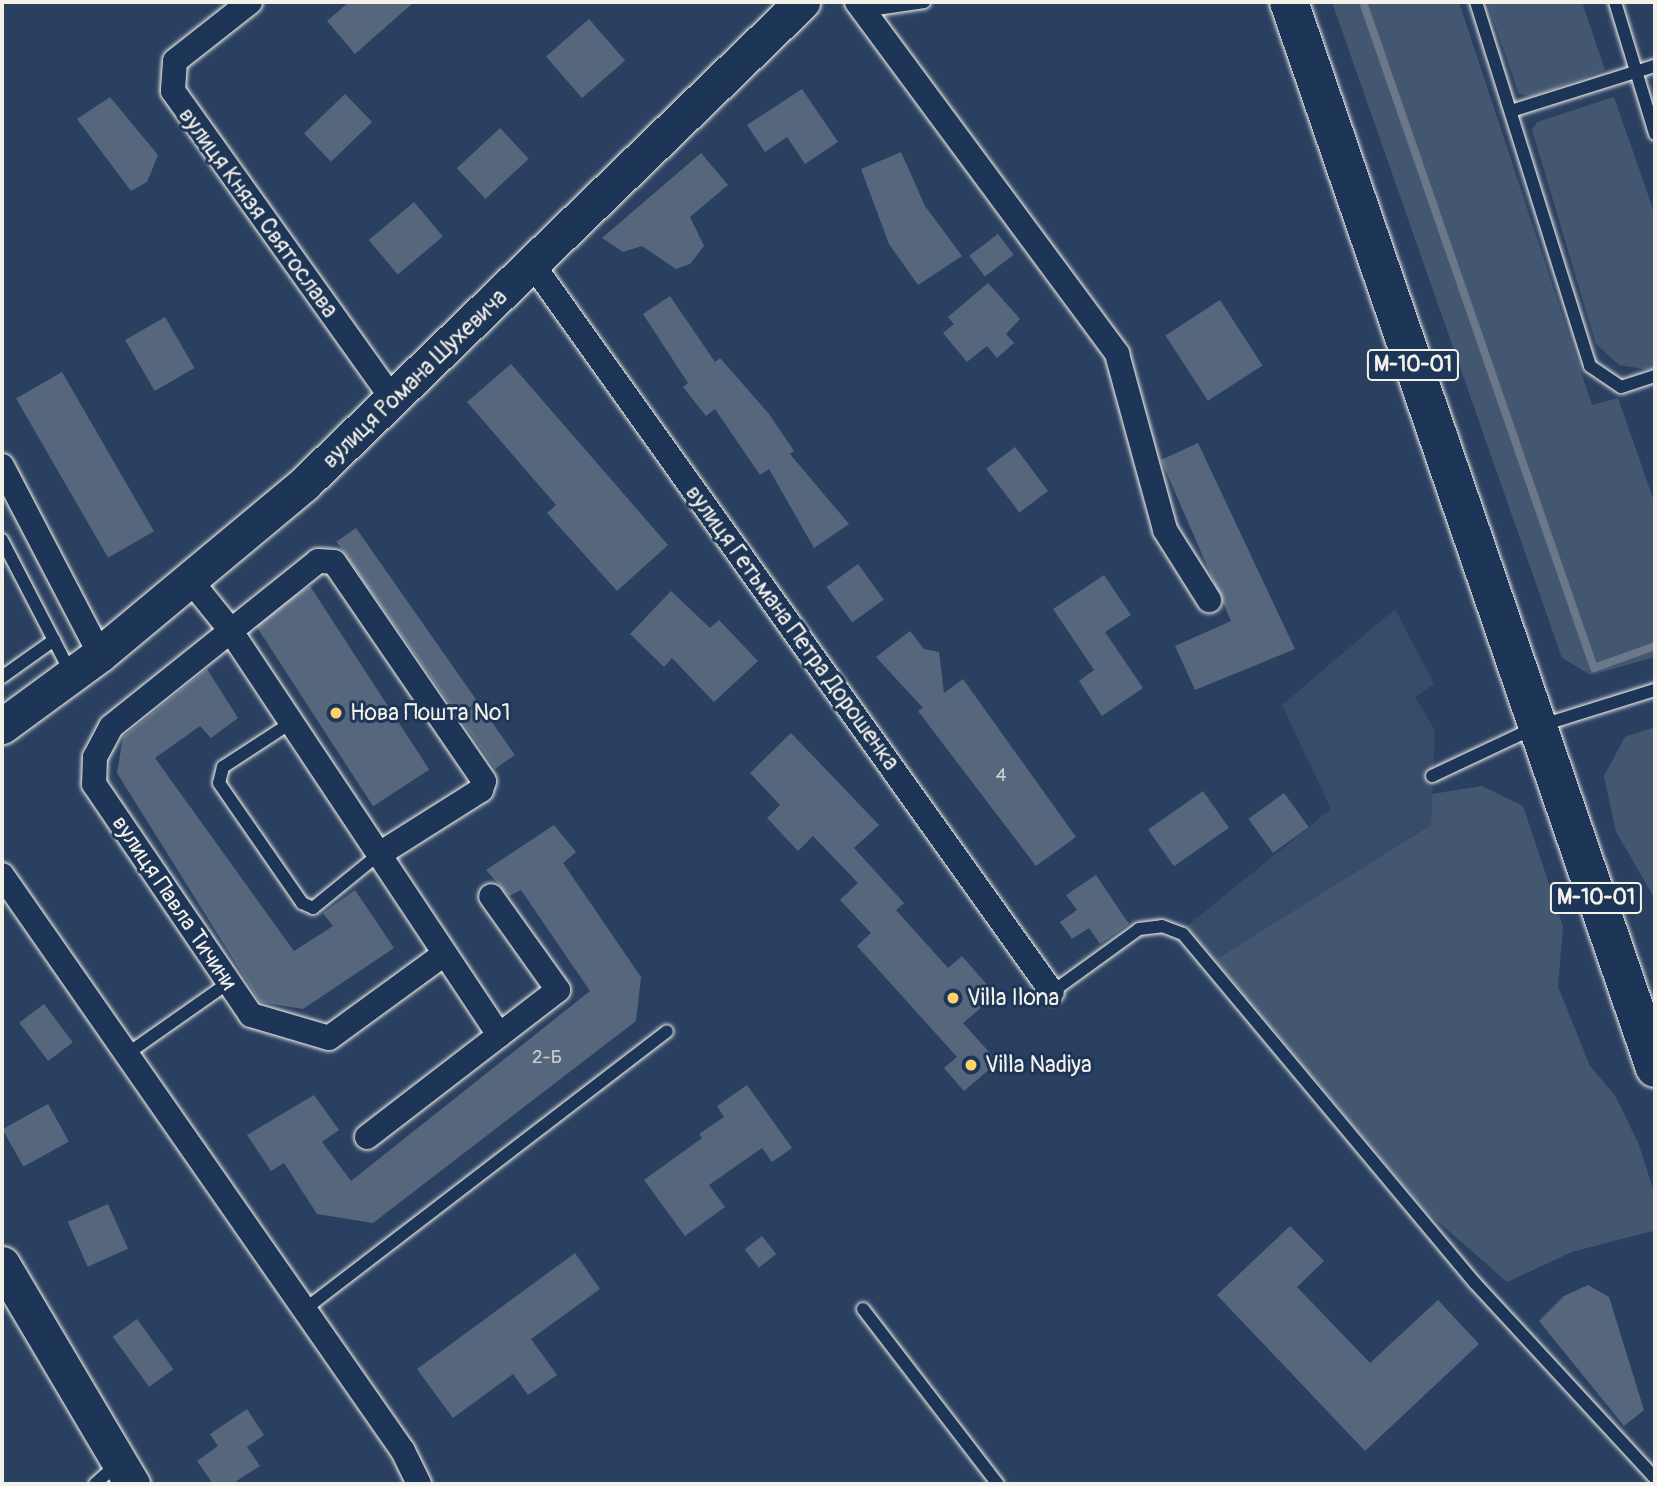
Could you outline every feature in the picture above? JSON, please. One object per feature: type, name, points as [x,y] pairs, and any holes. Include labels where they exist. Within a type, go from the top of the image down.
[{"type":"highway","name":"М-10-01","points":[[1289,2],[1655,1068]]},
{"type":"main road","name":"вулиця Романа Шухевича","points":[[2,726],[100,654],[191,581],[394,401],[802,2]]},
{"type":"main road","points":[[2,1264],[115,1477]]},
{"type":"street","name":"вулиця Князя Святослава","points":[[241,4],[175,61],[173,91],[394,401]]},
{"type":"street","points":[[860,6],[1117,354],[1165,530],[1209,600]]},
{"type":"street","name":"вулиця Гетьмана Петра Дорошенка","points":[[533,265],[1052,992]]},
{"type":"street","points":[[2,466],[100,654]]},
{"type":"street","name":"вулиця Павла Тичини","points":[[378,855],[481,790],[484,781],[334,562],[318,561],[229,627],[111,727],[95,757],[94,784],[251,1015],[329,1038],[444,954]]},
{"type":"street","points":[[191,581],[229,627],[289,724],[499,1035]]},
{"type":"street","points":[[2,875],[403,1451],[419,1484]]},
{"type":"street","points":[[368,1137],[558,990],[491,896]]},
{"type":"lane","points":[[860,6],[924,2]]},
{"type":"lane","points":[[1476,2],[1590,366],[1621,387],[1655,376]]},
{"type":"lane","points":[[1615,2],[1655,134]]},
{"type":"lane","points":[[1511,111],[1655,66]]},
{"type":"lane","points":[[2,540],[6,558],[72,675]]},
{"type":"lane","points":[[2,677],[54,640]]},
{"type":"lane","points":[[1432,776],[1536,727],[1655,690]]},
{"type":"lane","points":[[289,724],[223,767],[219,783],[302,903],[313,908],[378,855]]},
{"type":"lane","points":[[1052,992],[1139,929],[1162,926],[1183,934],[1475,1283],[1655,1478]]},
{"type":"lane","points":[[127,1054],[228,984]]},
{"type":"lane","points":[[305,1309],[667,1031]]},
{"type":"lane","points":[[863,1308],[998,1484]]},
{"type":"shaded area","points":[[1332,2],[1459,2],[1592,405],[1618,398],[1655,504],[1655,657],[1591,675],[1562,658]]},
{"type":"shaded area","points":[[1487,2],[1582,2],[1605,70],[1533,96],[1519,94]]},
{"type":"shaded area","points":[[1614,97],[1655,215],[1655,369],[1650,370],[1619,365],[1596,344],[1532,130],[1537,122]]},
{"type":"shaded area","points":[[1395,609],[1434,684],[1415,697],[1435,730],[1431,825],[1215,960],[1187,926],[1331,809],[1282,705]]},
{"type":"shaded area","points":[[1655,727],[1655,899],[1616,832],[1604,776],[1625,737]]},
{"type":"shaded area","points":[[1482,786],[1523,806],[1563,926],[1558,987],[1590,1066],[1616,1097],[1639,1145],[1655,1195],[1655,1239],[1652,1231],[1572,1252],[1507,1282],[1426,1211],[1215,960],[1431,825],[1432,794]]},
{"type":"building","points":[[349,2],[414,2],[355,54],[327,21]]},
{"type":"building","points":[[589,19],[625,61],[582,98],[546,56]]},
{"type":"building","points":[[802,89],[838,142],[805,164],[787,137],[765,152],[747,125]]},
{"type":"building","points":[[345,94],[372,122],[331,162],[304,134]]},
{"type":"building","points":[[110,97],[158,155],[147,182],[131,191],[77,119]]},
{"type":"building","points":[[500,128],[529,159],[485,199],[457,168]]},
{"type":"building","points":[[901,152],[925,206],[962,256],[918,285],[889,244],[861,169]]},
{"type":"building","points":[[701,153],[728,185],[690,217],[704,246],[690,264],[676,269],[642,246],[623,252],[602,238]]},
{"type":"building","points":[[414,202],[443,236],[398,274],[369,240]]},
{"type":"building","points":[[998,234],[1014,255],[985,276],[969,256]]},
{"type":"building","points":[[988,283],[1020,319],[1006,334],[1014,343],[997,358],[987,346],[967,362],[943,333],[954,324],[948,317]]},
{"type":"building","points":[[670,296],[715,362],[720,358],[769,414],[794,451],[790,454],[849,524],[814,548],[769,469],[760,475],[715,409],[706,416],[683,387],[688,383],[643,314]]},
{"type":"building","points":[[1220,300],[1262,365],[1208,401],[1165,335]]},
{"type":"building","points":[[165,317],[195,368],[155,391],[125,340]]},
{"type":"building","points":[[511,364],[668,545],[617,591],[547,513],[556,505],[467,402]]},
{"type":"building","points":[[62,372],[154,531],[108,558],[16,398]]},
{"type":"building","points":[[1198,443],[1295,649],[1195,690],[1175,646],[1231,621],[1161,460]]},
{"type":"building","points":[[1015,447],[1048,491],[1019,513],[986,469]]},
{"type":"building","points":[[356,528],[515,755],[495,769],[336,542]]},
{"type":"building","points":[[858,564],[884,600],[852,623],[826,587]]},
{"type":"building","points":[[1104,575],[1131,615],[1105,632],[1143,688],[1102,716],[1079,681],[1094,670],[1053,609]]},
{"type":"building","points":[[310,586],[429,770],[373,806],[254,622]]},
{"type":"building","points":[[671,591],[710,628],[719,620],[758,661],[714,702],[672,658],[664,667],[630,634]]},
{"type":"building","points":[[910,631],[924,649],[939,652],[944,693],[963,679],[1076,837],[1036,866],[918,711],[923,708],[876,657]]},
{"type":"building","points":[[207,669],[238,718],[211,738],[200,726],[155,758],[294,951],[333,926],[323,913],[355,890],[394,948],[303,1009],[260,1002],[117,773],[123,737]]},
{"type":"building","points":[[791,733],[879,825],[854,848],[904,903],[896,910],[948,968],[962,956],[996,995],[963,1023],[998,1062],[964,1091],[944,1068],[957,1057],[857,946],[871,933],[840,900],[858,883],[813,836],[798,851],[767,818],[780,805],[750,773]]},
{"type":"building","points":[[1203,791],[1229,828],[1174,866],[1148,829]]},
{"type":"building","points":[[1284,793],[1309,827],[1273,853],[1248,819]]},
{"type":"building","points":[[554,825],[576,852],[563,863],[641,977],[636,1021],[373,1223],[317,1214],[284,1163],[271,1171],[247,1135],[314,1095],[339,1130],[322,1142],[351,1181],[590,991],[521,890],[509,896],[486,870]]},
{"type":"building","points":[[1096,875],[1129,924],[1100,944],[1089,928],[1072,939],[1060,922],[1077,910],[1066,895]]},
{"type":"building","points":[[44,1004],[73,1042],[48,1061],[19,1023]]},
{"type":"building","points":[[747,1085],[792,1148],[772,1162],[762,1148],[709,1185],[725,1207],[685,1236],[644,1180],[702,1138],[699,1134],[724,1117],[717,1106]]},
{"type":"building","points":[[48,1104],[69,1142],[23,1167],[3,1129]]},
{"type":"building","points":[[108,1204],[128,1249],[88,1267],[68,1222]]},
{"type":"building","points":[[1290,1226],[1324,1261],[1297,1287],[1370,1363],[1438,1300],[1479,1344],[1365,1451],[1217,1295]]},
{"type":"building","points":[[762,1236],[776,1254],[759,1268],[745,1250]]},
{"type":"building","points":[[575,1253],[600,1289],[531,1339],[557,1375],[528,1395],[513,1374],[453,1418],[417,1369]]},
{"type":"building","points":[[1588,1285],[1609,1297],[1644,1410],[1624,1426],[1539,1321],[1564,1296]]},
{"type":"building","points":[[137,1319],[173,1369],[149,1387],[113,1337]]},
{"type":"building","points":[[247,1409],[264,1435],[247,1447],[260,1466],[232,1484],[213,1484],[197,1461],[218,1446],[210,1434]]},
{"type":"waterway","points":[[1363,2],[1594,668],[1655,646]]},
{"type":"place","name":"Нова Пошта №1","points":[[336,713]]},
{"type":"place","name":"Villa Ilona","points":[[953,998]]},
{"type":"place","name":"Villa Nadiya","points":[[971,1065]]}]
